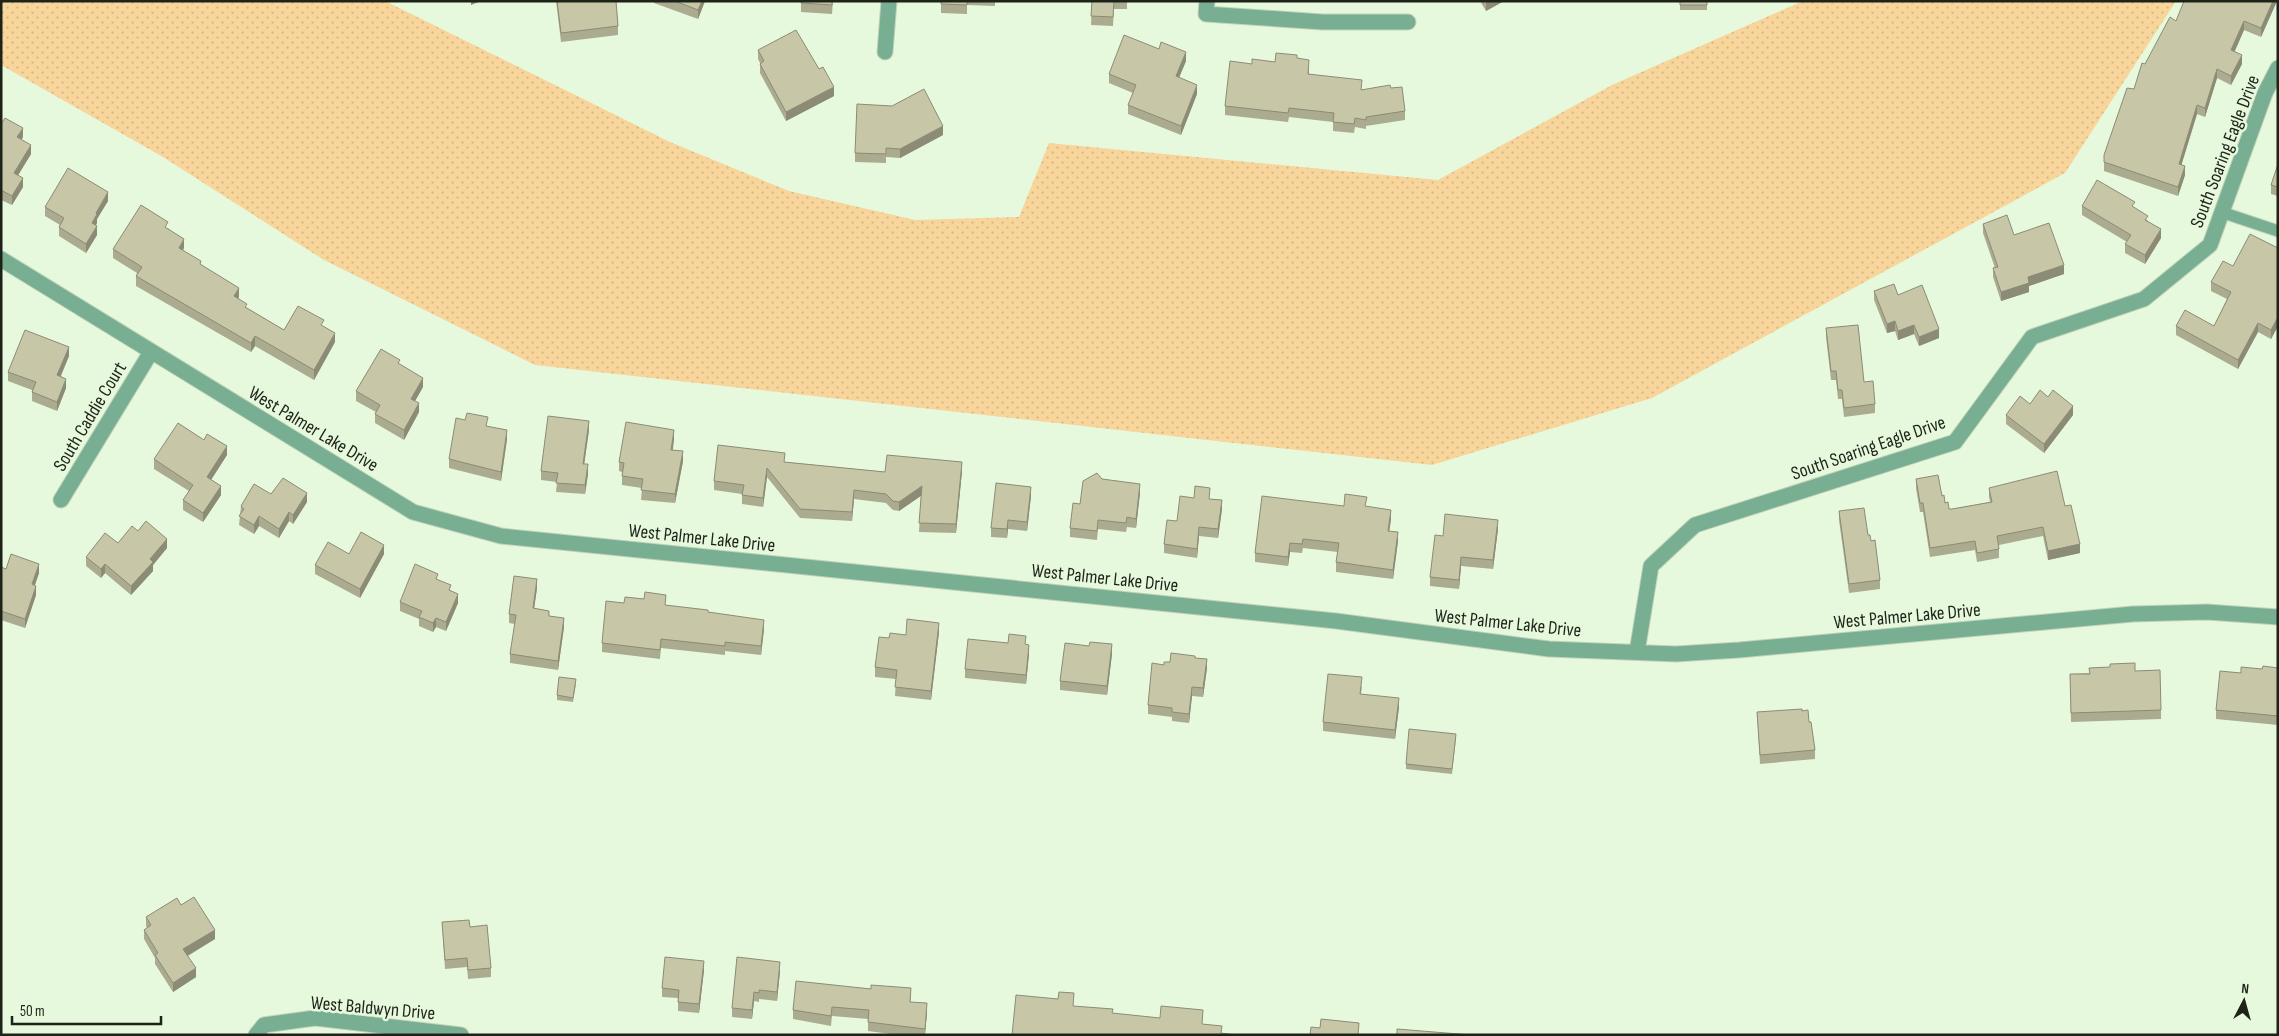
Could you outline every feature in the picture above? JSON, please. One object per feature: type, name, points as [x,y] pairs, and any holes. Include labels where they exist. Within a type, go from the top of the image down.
[{"type":"street","points":[[885,52],[889,1]]},
{"type":"street","points":[[1207,1],[1206,14],[1323,22],[1408,22]]},
{"type":"street","name":"South Soaring Eagle Drive","points":[[1637,652],[1651,566],[1695,525],[1955,442],[2032,337],[2144,300],[2210,245],[2265,93],[2278,68]]},
{"type":"street","name":"West Palmer Lake Drive","points":[[1,259],[413,512],[502,536],[1326,620],[1549,649],[1676,654],[1739,650],[2133,614],[2207,612],[2278,617]]},
{"type":"street","name":"South Caddie Court","points":[[61,500],[151,352]]},
{"type":"street","name":"West Baldwyn Drive","points":[[256,1035],[264,1025],[315,1018],[461,1035]]},
{"type":"lane","points":[[2222,212],[2278,231]]},
{"type":"shaded area","points":[[1,1],[385,1],[670,142],[789,191],[915,220],[1019,217],[1049,143],[1438,180],[1612,85],[1803,1],[2176,1],[2065,173],[1652,398],[1432,465],[535,365],[324,260],[163,157],[1,65]]},
{"type":"building","points":[[557,1],[616,1],[618,26],[561,33]]},
{"type":"building","points":[[675,1],[702,1],[698,10]]},
{"type":"building","points":[[801,1],[832,1],[832,5],[801,3]]},
{"type":"building","points":[[941,1],[967,1],[967,5],[941,4]]},
{"type":"building","points":[[1092,1],[1114,1],[1113,17],[1091,16]]},
{"type":"building","points":[[1680,1],[1707,1],[1707,5],[1680,5]]},
{"type":"building","points":[[2184,1],[2273,1],[2261,28],[2244,21],[2231,50],[2242,55],[2231,76],[2217,69],[2205,108],[2197,105],[2179,164],[2185,166],[2178,187],[2104,162],[2104,155],[2127,88],[2134,89],[2142,63],[2145,64],[2170,17],[2176,21]]},
{"type":"building","points":[[796,30],[819,69],[823,67],[834,87],[786,112],[760,64],[764,61],[758,50]]},
{"type":"building","points":[[1124,35],[1159,49],[1161,42],[1186,52],[1176,76],[1197,85],[1181,126],[1128,105],[1136,85],[1109,74]]},
{"type":"building","points":[[1276,53],[1297,55],[1297,58],[1309,60],[1308,74],[1362,80],[1361,90],[1390,85],[1391,88],[1402,87],[1405,111],[1366,117],[1366,120],[1355,118],[1354,124],[1333,122],[1334,113],[1289,108],[1288,113],[1225,106],[1230,61],[1252,64],[1252,59],[1275,62]]},
{"type":"building","points":[[924,89],[943,126],[900,149],[886,148],[886,154],[855,153],[857,104],[892,106]]},
{"type":"building","points":[[5,118],[23,128],[17,137],[31,145],[14,173],[23,178],[12,196],[1,190],[1,124]]},
{"type":"building","points":[[2278,164],[2278,187],[2271,185]]},
{"type":"building","points":[[68,168],[108,192],[92,223],[97,226],[86,244],[59,227],[64,218],[45,207]]},
{"type":"building","points":[[2097,180],[2135,202],[2132,206],[2148,216],[2145,220],[2161,229],[2145,255],[2125,244],[2131,235],[2082,206]]},
{"type":"building","points":[[141,205],[168,222],[165,227],[184,239],[179,248],[201,261],[200,264],[239,288],[234,296],[247,304],[245,307],[284,330],[298,306],[324,320],[321,325],[335,333],[314,370],[255,336],[251,343],[136,276],[142,267],[113,249]]},
{"type":"building","points":[[2007,215],[2014,235],[2049,223],[2064,265],[2028,277],[2029,283],[2001,292],[1993,268],[1998,267],[1983,224]]},
{"type":"building","points":[[2250,234],[2278,248],[2278,317],[2271,330],[2258,323],[2238,360],[2176,326],[2185,310],[2214,326],[2231,292],[2211,282],[2223,261],[2233,266]]},
{"type":"building","points":[[1894,284],[1898,295],[1922,285],[1939,329],[1919,337],[1914,325],[1898,331],[1895,321],[1887,324],[1874,291]]},
{"type":"building","points":[[1858,325],[1864,382],[1873,381],[1875,404],[1844,408],[1842,390],[1838,390],[1836,371],[1831,371],[1826,328]]},
{"type":"building","points":[[25,330],[69,347],[57,375],[66,379],[57,402],[32,392],[36,382],[8,372]]},
{"type":"building","points":[[381,349],[400,360],[398,363],[423,378],[411,399],[419,403],[404,430],[375,414],[380,405],[356,391]]},
{"type":"building","points":[[2040,390],[2048,397],[2053,390],[2073,406],[2044,444],[2006,415],[2020,396],[2030,404]]},
{"type":"building","points":[[467,413],[488,417],[486,426],[507,430],[501,472],[449,459],[456,418],[465,420]]},
{"type":"building","points":[[548,416],[589,421],[583,464],[588,464],[585,485],[556,483],[558,473],[541,471]]},
{"type":"building","points":[[626,422],[674,430],[671,450],[683,451],[675,494],[641,490],[643,479],[622,476],[624,463],[619,462]]},
{"type":"building","points":[[178,423],[204,440],[207,434],[227,446],[207,477],[221,486],[203,513],[183,500],[193,485],[154,459]]},
{"type":"building","points":[[718,445],[785,453],[784,462],[885,472],[887,455],[962,462],[956,524],[919,523],[922,486],[899,502],[893,501],[886,494],[854,490],[852,512],[800,509],[767,468],[763,498],[742,495],[744,485],[714,481]]},
{"type":"building","points":[[2057,471],[2065,506],[2071,505],[2080,544],[2048,551],[2043,527],[1997,536],[1999,549],[1977,553],[1975,541],[1930,548],[1923,503],[1920,503],[1916,479],[1938,475],[1942,496],[1944,495],[1945,503],[1948,502],[1949,509],[1952,509],[1992,502],[1989,488]]},
{"type":"building","points":[[1097,473],[1102,479],[1140,484],[1136,519],[1127,517],[1126,523],[1098,520],[1097,531],[1070,528],[1073,503],[1080,504],[1083,481]]},
{"type":"building","points":[[283,478],[307,493],[293,515],[289,512],[279,529],[259,516],[254,525],[239,516],[244,509],[241,506],[254,484],[271,494]]},
{"type":"building","points":[[996,483],[1031,487],[1027,522],[1008,520],[1007,529],[991,528]]},
{"type":"building","points":[[1195,486],[1210,488],[1209,499],[1222,500],[1218,529],[1199,527],[1197,549],[1164,544],[1167,520],[1177,521],[1180,496],[1194,498]]},
{"type":"building","points":[[1345,494],[1367,497],[1365,506],[1391,510],[1388,531],[1398,532],[1393,570],[1336,562],[1339,543],[1303,539],[1302,544],[1290,543],[1288,557],[1255,553],[1262,496],[1344,506]]},
{"type":"building","points":[[1864,508],[1868,535],[1870,535],[1871,541],[1875,540],[1880,580],[1849,584],[1839,511]]},
{"type":"building","points":[[1445,514],[1498,520],[1493,560],[1461,557],[1459,580],[1430,577],[1435,535],[1443,536]]},
{"type":"building","points":[[146,521],[167,539],[150,559],[153,562],[131,586],[105,564],[101,569],[86,557],[105,533],[118,543],[132,526],[138,531]]},
{"type":"building","points":[[361,532],[384,545],[360,589],[315,565],[328,542],[349,554]]},
{"type":"building","points":[[11,554],[39,564],[32,584],[36,586],[25,619],[1,611],[1,567],[6,569]]},
{"type":"building","points":[[415,564],[438,574],[436,579],[451,585],[449,590],[458,594],[446,622],[436,618],[433,623],[419,617],[422,611],[400,602]]},
{"type":"building","points":[[514,576],[537,579],[533,608],[549,611],[549,616],[564,618],[558,661],[510,654],[516,615],[509,614]]},
{"type":"building","points":[[645,592],[666,595],[665,605],[764,620],[761,646],[725,642],[725,646],[661,639],[660,650],[602,643],[606,601],[624,603],[625,597],[644,599]]},
{"type":"building","points":[[907,619],[939,623],[931,691],[895,687],[897,670],[875,667],[879,637],[889,638],[890,633],[906,635]]},
{"type":"building","points":[[1009,634],[1026,636],[1025,644],[1029,645],[1026,675],[965,669],[968,639],[1008,643]]},
{"type":"building","points":[[1090,642],[1112,644],[1107,686],[1060,681],[1065,643],[1089,646]]},
{"type":"building","points":[[1171,653],[1207,659],[1203,688],[1192,687],[1189,714],[1172,712],[1172,708],[1148,705],[1152,663],[1164,665],[1164,662],[1170,662]]},
{"type":"building","points":[[2135,663],[2135,671],[2160,670],[2161,710],[2071,713],[2070,674],[2090,674],[2089,668],[2110,667],[2110,664]]},
{"type":"building","points":[[2263,666],[2278,668],[2278,716],[2216,710],[2220,671],[2241,673],[2241,667],[2262,669]]},
{"type":"building","points":[[1328,674],[1362,677],[1360,694],[1399,698],[1395,730],[1323,722]]},
{"type":"building","points":[[559,677],[576,679],[573,698],[557,695]]},
{"type":"building","points":[[1802,709],[1802,711],[1808,710],[1815,750],[1760,755],[1757,712]]},
{"type":"building","points":[[1409,729],[1456,734],[1452,769],[1406,764]]},
{"type":"building","points":[[194,897],[215,930],[183,949],[196,968],[173,983],[155,955],[158,953],[144,930],[151,925],[146,917],[177,898],[181,905]]},
{"type":"building","points":[[469,920],[470,927],[487,925],[491,968],[468,970],[467,958],[445,960],[442,922]]},
{"type":"building","points":[[665,957],[704,961],[699,1004],[678,1002],[679,990],[662,988]]},
{"type":"building","points":[[737,957],[780,962],[777,992],[759,990],[759,993],[754,992],[752,1010],[732,1008]]},
{"type":"building","points":[[796,981],[871,989],[871,985],[911,988],[910,1002],[927,1003],[925,1029],[868,1022],[869,1010],[832,1007],[831,1016],[793,1010]]},
{"type":"building","points":[[1059,992],[1074,993],[1073,1006],[1113,1009],[1112,1013],[1160,1018],[1161,1006],[1203,1010],[1202,1024],[1222,1026],[1221,1033],[1236,1035],[1012,1035],[1016,995],[1058,999]]},
{"type":"building","points":[[1321,1019],[1359,1023],[1358,1035],[1310,1035],[1311,1027],[1320,1028]]},
{"type":"building","points":[[1397,1029],[1471,1035],[1397,1035]]}]
